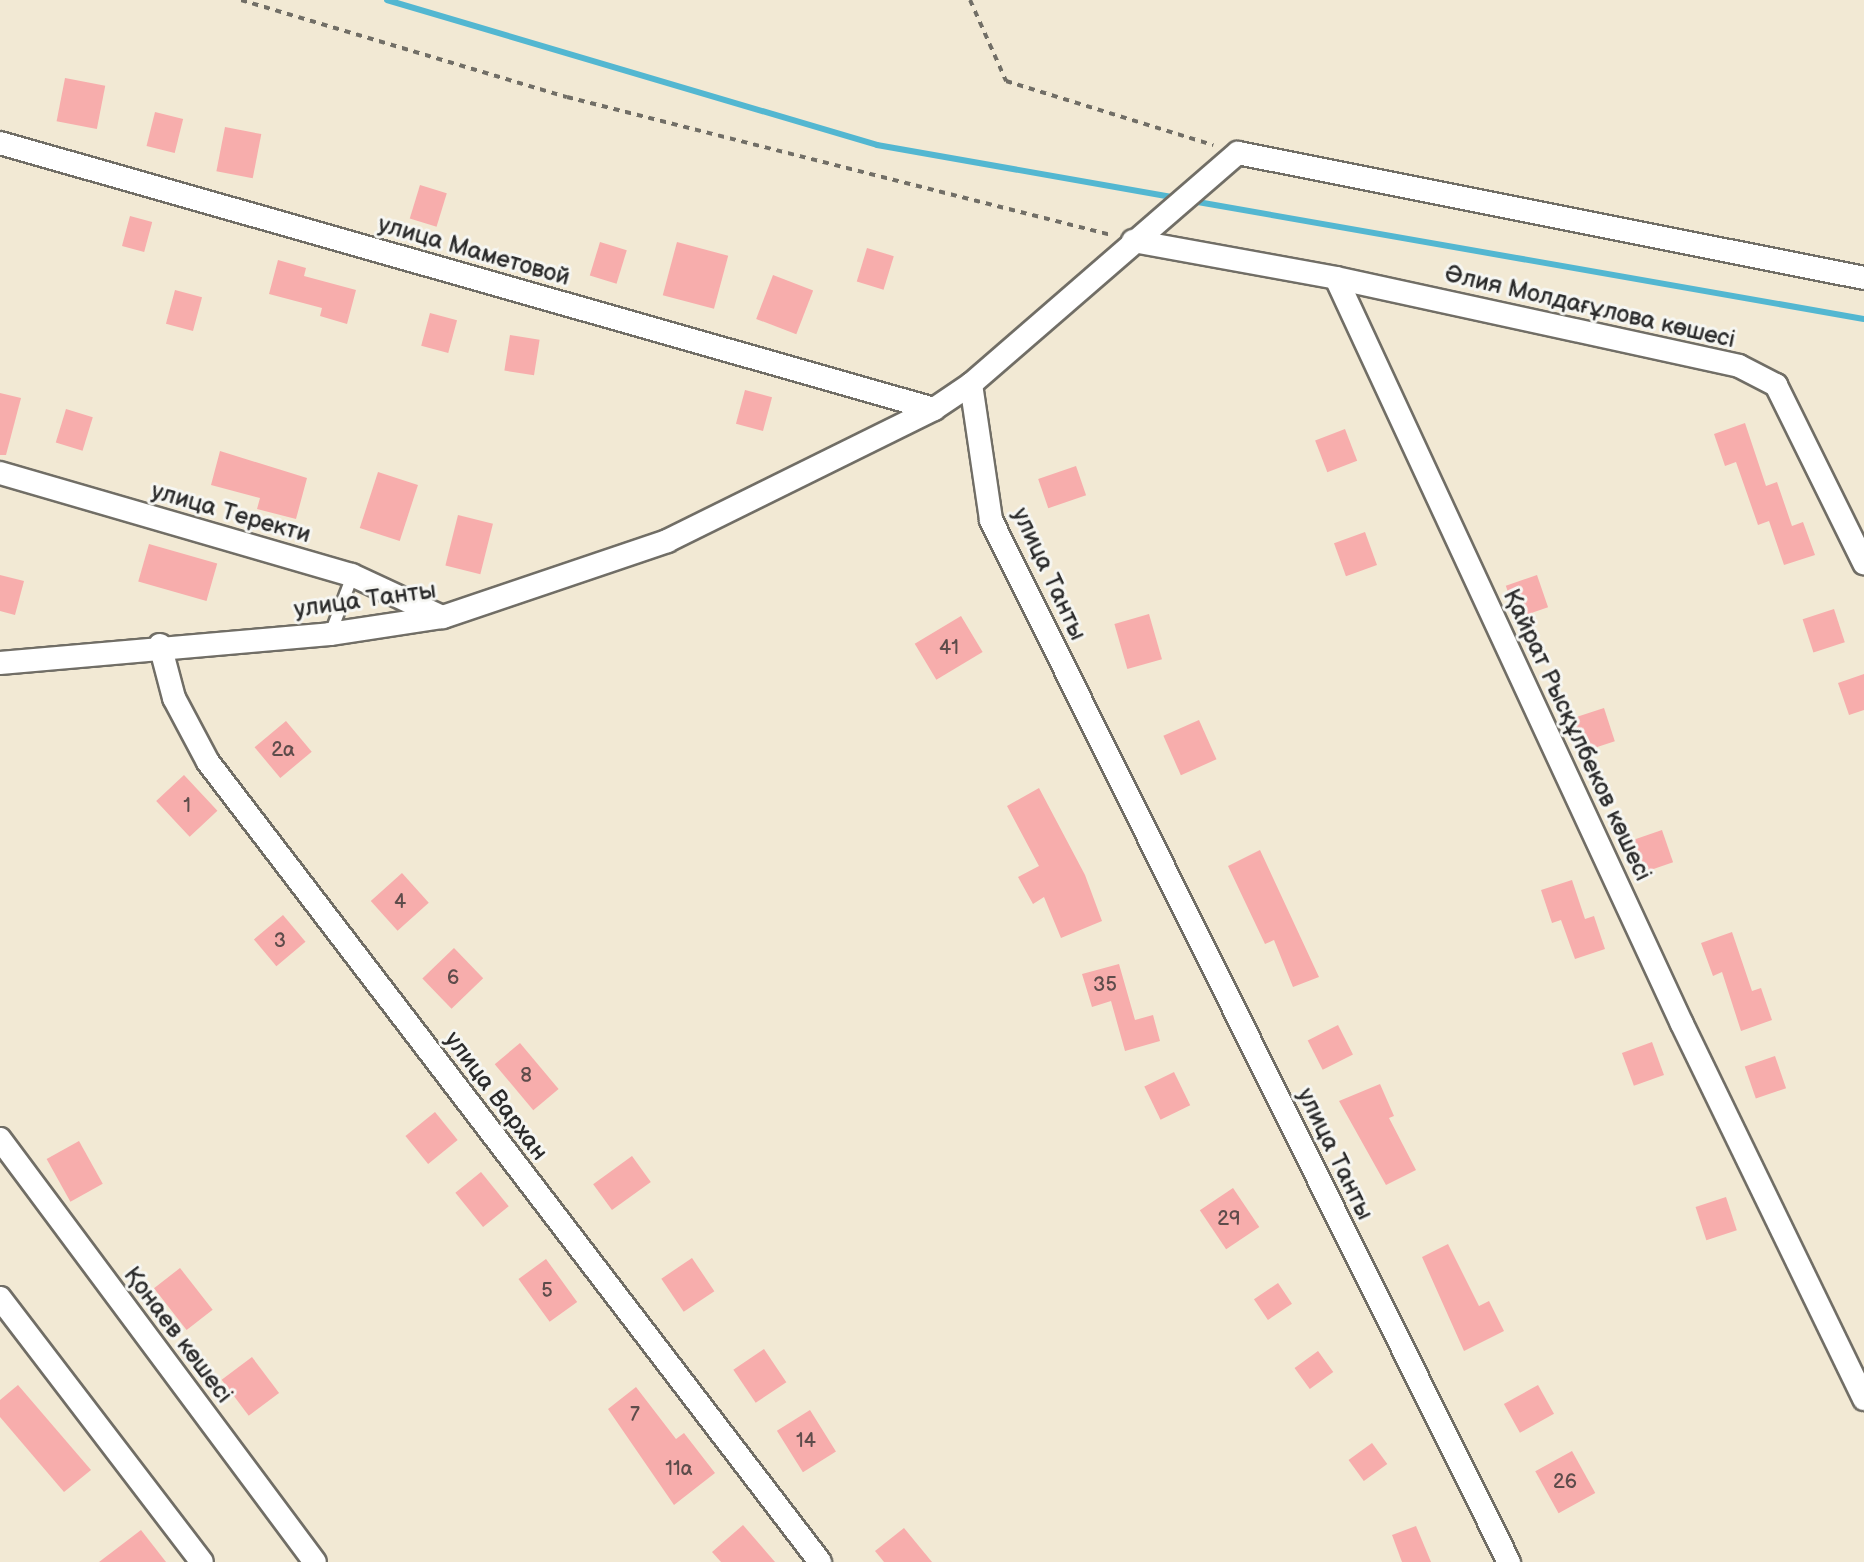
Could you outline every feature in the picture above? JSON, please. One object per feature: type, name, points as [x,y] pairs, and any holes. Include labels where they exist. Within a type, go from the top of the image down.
[{"type":"street","name":"улица Маметовой","points":[[0,143],[934,409]]},
{"type":"street","points":[[971,384],[1238,153],[1864,278]]},
{"type":"street","points":[[1133,241],[1336,278]]},
{"type":"street","name":"Әлия Молдағұлова көшесі","points":[[1336,278],[1739,366],[1776,385],[1864,563]]},
{"type":"street","name":"Қайрат Рысқұлбеков көшесі","points":[[1336,278],[1682,1024],[1864,1399]]},
{"type":"street","name":"улица Танты","points":[[0,663],[160,645],[330,634],[443,617],[667,541],[934,409],[971,384],[991,520],[1509,1562]]},
{"type":"street","name":"улица Теректи","points":[[0,473],[352,575],[443,617]]},
{"type":"street","name":"улица Вархан","points":[[160,645],[174,698],[208,762],[820,1562]]},
{"type":"street","name":"Қонаев көшесі","points":[[0,1139],[315,1562]]},
{"type":"street","points":[[0,1298],[202,1562]]},
{"type":"lane","points":[[330,634],[352,575]]},
{"type":"path","points":[[241,0],[567,97],[1133,241]]},
{"type":"path","points":[[970,0],[1006,81],[1238,153]]},
{"type":"building","points":[[65,78],[105,86],[97,129],[57,121]]},
{"type":"building","points":[[155,112],[183,119],[175,153],[147,146]]},
{"type":"building","points":[[225,127],[261,134],[253,178],[216,171]]},
{"type":"building","points":[[420,185],[447,193],[437,227],[410,218]]},
{"type":"building","points":[[130,216],[152,222],[144,252],[122,246]]},
{"type":"building","points":[[600,242],[627,250],[617,284],[590,275]]},
{"type":"building","points":[[677,242],[728,256],[714,309],[663,295]]},
{"type":"building","points":[[867,248],[894,256],[884,290],[857,281]]},
{"type":"building","points":[[278,260],[306,268],[304,276],[356,290],[347,324],[320,316],[322,308],[269,294]]},
{"type":"building","points":[[773,275],[813,290],[796,334],[756,319]]},
{"type":"building","points":[[175,290],[202,297],[193,331],[166,324]]},
{"type":"building","points":[[430,313],[457,320],[448,353],[421,346]]},
{"type":"building","points":[[510,335],[540,340],[534,375],[504,371]]},
{"type":"building","points":[[745,390],[772,397],[763,431],[736,424]]},
{"type":"building","points":[[0,393],[21,398],[6,455],[0,455]]},
{"type":"building","points":[[66,409],[93,417],[83,451],[56,442]]},
{"type":"building","points":[[1745,423],[1766,486],[1777,482],[1792,526],[1803,522],[1815,555],[1784,565],[1769,521],[1758,525],[1736,462],[1725,466],[1714,434]]},
{"type":"building","points":[[1345,429],[1357,461],[1327,472],[1315,440]]},
{"type":"building","points":[[220,451],[307,478],[296,519],[257,509],[260,498],[211,485]]},
{"type":"building","points":[[1076,466],[1086,495],[1048,508],[1038,479]]},
{"type":"building","points":[[378,472],[418,485],[400,541],[360,528]]},
{"type":"building","points":[[458,515],[493,524],[480,574],[445,565]]},
{"type":"building","points":[[1365,532],[1377,565],[1346,576],[1334,543]]},
{"type":"building","points":[[149,544],[217,564],[206,601],[138,581]]},
{"type":"building","points":[[0,575],[24,581],[15,615],[0,611]]},
{"type":"building","points":[[1537,575],[1548,607],[1517,618],[1506,586]]},
{"type":"building","points":[[1834,609],[1845,642],[1813,652],[1803,619]]},
{"type":"building","points":[[1149,614],[1162,659],[1127,669],[1114,624]]},
{"type":"building","points":[[961,616],[983,652],[936,680],[915,644]]},
{"type":"building","points":[[1864,674],[1864,710],[1849,715],[1838,683]]},
{"type":"building","points":[[1604,708],[1615,741],[1583,751],[1573,718]]},
{"type":"building","points":[[1199,720],[1216,759],[1181,775],[1163,736]]},
{"type":"building","points":[[286,721],[312,752],[280,778],[255,747]]},
{"type":"building","points":[[184,775],[217,811],[190,837],[156,801]]},
{"type":"building","points":[[1039,788],[1085,875],[1102,921],[1061,938],[1044,897],[1033,904],[1018,877],[1039,866],[1007,806]]},
{"type":"building","points":[[1662,830],[1673,862],[1642,873],[1631,841]]},
{"type":"building","points":[[1260,850],[1319,977],[1293,987],[1274,940],[1265,944],[1228,866]]},
{"type":"building","points":[[402,873],[429,903],[398,931],[371,901]]},
{"type":"building","points":[[1572,880],[1585,919],[1594,916],[1605,949],[1575,959],[1561,920],[1552,923],[1541,890]]},
{"type":"building","points":[[283,915],[305,942],[276,966],[254,939]]},
{"type":"building","points":[[1732,932],[1752,991],[1761,988],[1772,1020],[1741,1031],[1722,972],[1713,976],[1701,943]]},
{"type":"building","points":[[454,948],[483,978],[452,1009],[422,979]]},
{"type":"building","points":[[1119,964],[1135,1020],[1153,1015],[1160,1041],[1125,1051],[1111,1001],[1092,1007],[1082,974]]},
{"type":"building","points":[[1338,1025],[1353,1054],[1323,1070],[1308,1040]]},
{"type":"building","points":[[1652,1042],[1664,1075],[1634,1086],[1622,1053]]},
{"type":"building","points":[[520,1043],[559,1089],[533,1110],[495,1064]]},
{"type":"building","points":[[1775,1056],[1786,1088],[1756,1099],[1745,1066]]},
{"type":"building","points":[[1174,1072],[1190,1105],[1161,1120],[1144,1086]]},
{"type":"building","points":[[1380,1084],[1394,1116],[1389,1118],[1416,1170],[1386,1185],[1339,1101]]},
{"type":"building","points":[[435,1112],[458,1140],[428,1164],[405,1136]]},
{"type":"building","points":[[79,1141],[103,1184],[70,1202],[47,1159]]},
{"type":"building","points":[[632,1156],[651,1182],[612,1210],[593,1184]]},
{"type":"building","points":[[481,1172],[509,1206],[483,1227],[455,1193]]},
{"type":"building","points":[[1233,1188],[1259,1227],[1226,1249],[1200,1210]]},
{"type":"building","points":[[1726,1197],[1737,1230],[1706,1240],[1696,1207]]},
{"type":"building","points":[[1448,1244],[1479,1306],[1489,1301],[1504,1331],[1464,1351],[1422,1257]]},
{"type":"building","points":[[692,1258],[714,1291],[684,1312],[661,1279]]},
{"type":"building","points":[[546,1259],[577,1302],[550,1322],[518,1279]]},
{"type":"building","points":[[180,1268],[213,1310],[187,1330],[154,1288]]},
{"type":"building","points":[[1278,1283],[1292,1304],[1268,1320],[1254,1299]]},
{"type":"building","points":[[764,1349],[786,1382],[756,1403],[733,1370]]},
{"type":"building","points":[[1318,1351],[1333,1372],[1310,1389],[1295,1368]]},
{"type":"building","points":[[252,1357],[279,1393],[249,1416],[222,1380]]},
{"type":"building","points":[[18,1385],[91,1470],[64,1492],[0,1417],[0,1400]]},
{"type":"building","points":[[1538,1385],[1554,1414],[1520,1433],[1504,1404]]},
{"type":"building","points":[[636,1387],[676,1439],[684,1433],[715,1473],[674,1505],[608,1409]]},
{"type":"building","points":[[810,1410],[836,1452],[803,1472],[777,1431]]},
{"type":"building","points":[[1372,1443],[1387,1464],[1364,1481],[1349,1460]]},
{"type":"building","points":[[1572,1451],[1595,1493],[1559,1513],[1535,1471]]},
{"type":"building","points":[[743,1525],[775,1562],[721,1562],[712,1552]]},
{"type":"building","points":[[1416,1526],[1431,1562],[1402,1562],[1392,1535]]},
{"type":"building","points":[[904,1528],[932,1562],[884,1562],[875,1551]]},
{"type":"building","points":[[141,1530],[166,1562],[99,1562]]},
{"type":"waterway","points":[[387,0],[877,145],[1177,198]]},
{"type":"waterway","points":[[1192,201],[1864,319]]}]
